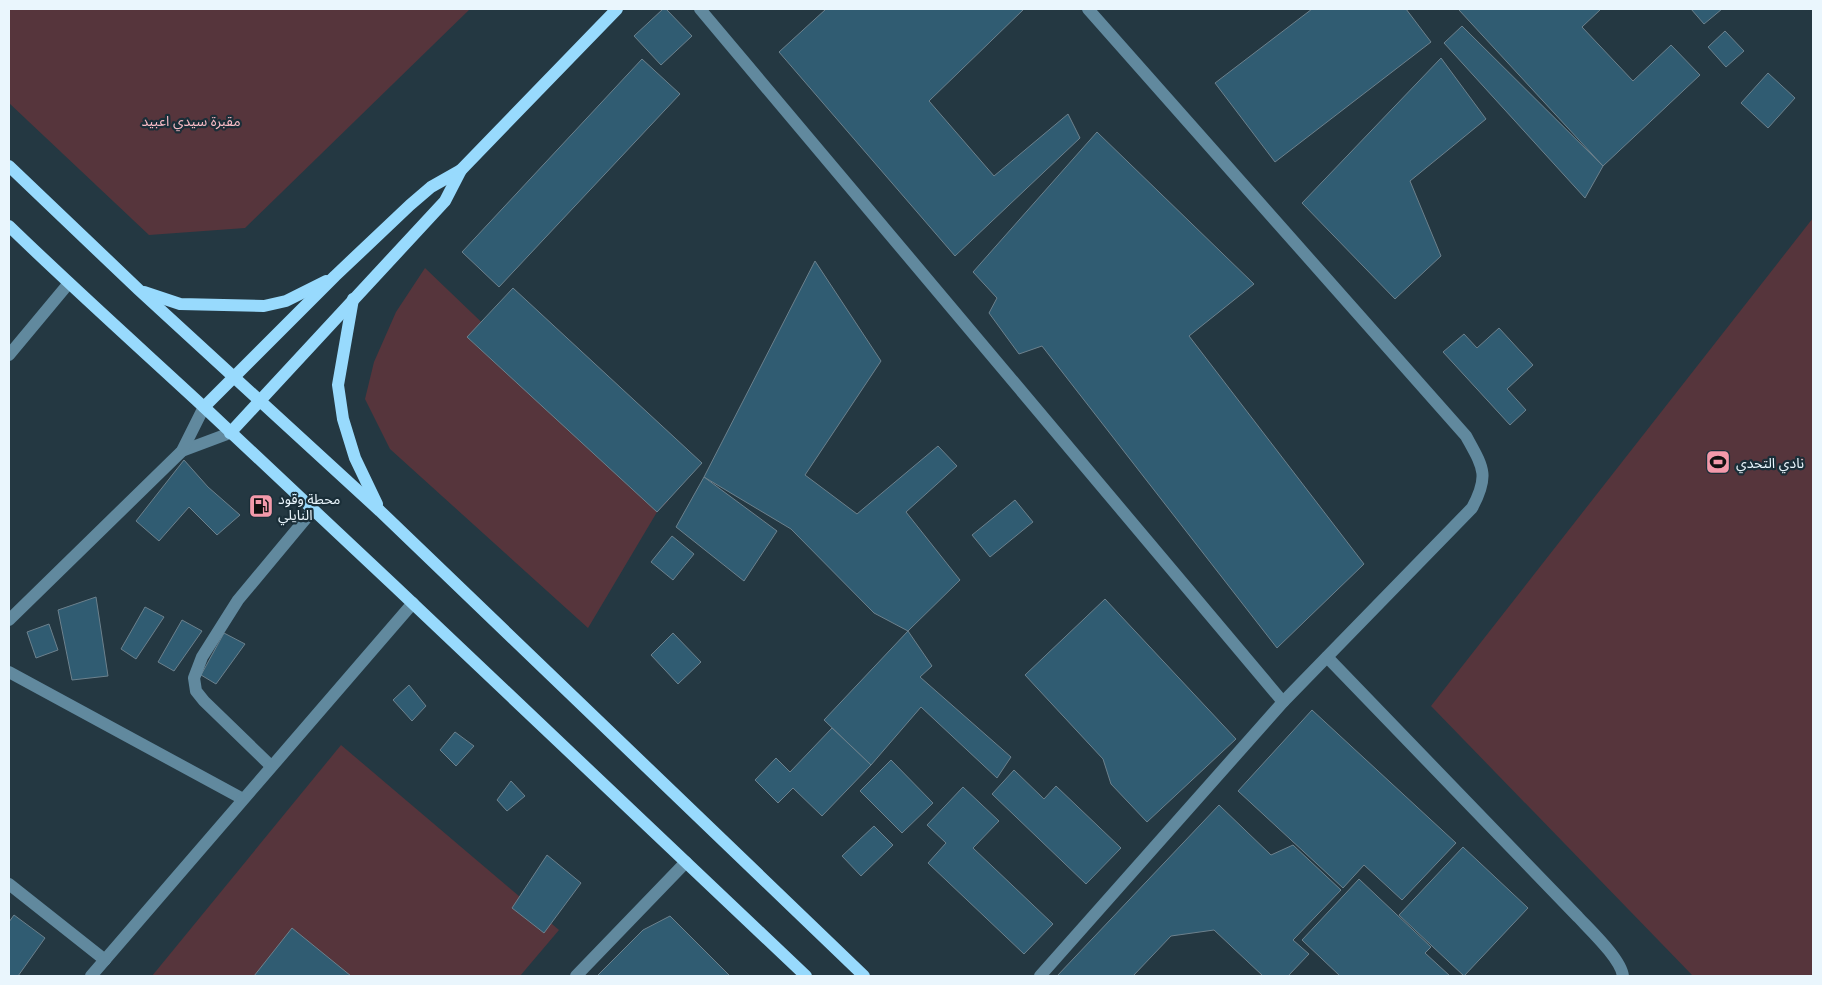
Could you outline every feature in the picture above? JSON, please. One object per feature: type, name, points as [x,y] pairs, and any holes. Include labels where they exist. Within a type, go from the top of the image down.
[{"type":"main road","points":[[204,407],[335,276],[424,193],[461,170],[617,9]]},
{"type":"main road","points":[[9,166],[139,290],[380,510],[864,976]]},
{"type":"main road","points":[[230,432],[445,201],[461,170]]},
{"type":"main road","points":[[9,226],[413,603],[806,976]]},
{"type":"main road","points":[[139,290],[180,304],[264,306],[286,300],[335,276]]},
{"type":"main road","points":[[354,298],[338,385],[343,419],[355,458],[380,510]]},
{"type":"street","points":[[700,9],[1283,702]]},
{"type":"street","points":[[1040,976],[1283,702],[1472,508],[1481,490],[1483,476],[1479,460],[1466,436],[1088,9]]},
{"type":"street","points":[[9,355],[69,284]]},
{"type":"street","points":[[9,620],[182,451],[204,407]]},
{"type":"street","points":[[182,451],[230,432]]},
{"type":"street","points":[[271,766],[204,701],[196,690],[194,678],[202,657],[238,600],[313,510]]},
{"type":"street","points":[[91,976],[413,603]]},
{"type":"street","points":[[1327,657],[1578,917],[1608,950],[1622,971],[1623,976]]},
{"type":"street","points":[[9,672],[243,799]]},
{"type":"street","points":[[576,976],[686,862]]},
{"type":"street","points":[[9,884],[105,960]]},
{"type":"green space","name":"مقبرة سيدي اعبيد","points":[[9,9],[470,9],[245,228],[149,235],[9,103]]},
{"type":"green space","name":"نادي التحدي","points":[[1813,218],[1813,976],[1693,976],[1431,706]]},
{"type":"green space","points":[[425,268],[668,501],[657,512],[588,628],[390,449],[365,399],[374,362],[396,312]]},
{"type":"green space","points":[[341,745],[559,930],[520,976],[152,976]]},
{"type":"building","points":[[663,9],[666,9],[692,36],[661,65],[634,36]]},
{"type":"building","points":[[826,9],[1024,9],[929,101],[994,176],[1068,114],[1080,138],[955,256],[779,52]]},
{"type":"building","points":[[1312,9],[1406,9],[1431,42],[1275,162],[1215,83]]},
{"type":"building","points":[[1601,9],[1582,27],[1633,81],[1671,45],[1700,75],[1603,166],[1459,10]]},
{"type":"building","points":[[1691,9],[1722,9],[1704,24]]},
{"type":"building","points":[[1462,26],[1603,166],[1585,198],[1444,43]]},
{"type":"building","points":[[1725,31],[1744,51],[1726,67],[1708,47]]},
{"type":"building","points":[[1441,58],[1486,119],[1410,181],[1441,256],[1395,299],[1302,203]]},
{"type":"building","points":[[642,59],[680,94],[499,287],[462,252]]},
{"type":"building","points":[[1768,73],[1795,98],[1768,128],[1741,103]]},
{"type":"building","points":[[1097,132],[1254,284],[1189,336],[1364,564],[1277,648],[1042,346],[1019,354],[989,313],[997,298],[973,272]]},
{"type":"building","points":[[815,261],[881,361],[805,475],[857,514],[938,446],[957,466],[906,512],[960,580],[908,631],[874,613],[791,529],[704,477]]},
{"type":"building","points":[[513,288],[702,463],[657,512],[467,337]]},
{"type":"building","points":[[1499,328],[1533,365],[1507,389],[1526,410],[1510,425],[1443,352],[1464,334],[1477,348]]},
{"type":"building","points":[[184,460],[208,487],[240,515],[217,535],[189,507],[159,541],[136,521]]},
{"type":"building","points":[[704,477],[777,531],[744,581],[676,527]]},
{"type":"building","points":[[1015,500],[1033,522],[990,557],[972,535]]},
{"type":"building","points":[[672,536],[694,554],[673,580],[651,562]]},
{"type":"building","points":[[96,597],[108,676],[72,680],[58,610]]},
{"type":"building","points":[[1105,599],[1236,739],[1147,822],[1111,784],[1103,759],[1025,675]]},
{"type":"building","points":[[145,607],[164,617],[136,659],[121,649]]},
{"type":"building","points":[[182,620],[202,631],[174,671],[158,662]]},
{"type":"building","points":[[49,624],[58,650],[36,658],[27,632]]},
{"type":"building","points":[[908,631],[932,666],[920,677],[1011,757],[997,778],[921,707],[871,765],[824,720]]},
{"type":"building","points":[[224,633],[245,644],[216,684],[201,675]]},
{"type":"building","points":[[673,633],[701,662],[678,684],[651,655]]},
{"type":"building","points":[[409,685],[426,706],[412,721],[393,700]]},
{"type":"building","points":[[1312,710],[1456,843],[1402,900],[1364,865],[1343,888],[1238,791]]},
{"type":"building","points":[[832,728],[871,765],[822,816],[793,788],[778,803],[755,780],[776,758],[790,772]]},
{"type":"building","points":[[455,732],[474,746],[456,766],[440,750]]},
{"type":"building","points":[[891,760],[933,803],[902,833],[860,791]]},
{"type":"building","points":[[1014,770],[1044,799],[1056,786],[1121,848],[1086,884],[992,794]]},
{"type":"building","points":[[511,781],[525,796],[507,811],[497,800]]},
{"type":"building","points":[[963,787],[999,821],[973,848],[1053,924],[1024,954],[928,863],[946,843],[927,825]]},
{"type":"building","points":[[1219,805],[1271,855],[1293,845],[1341,890],[1293,940],[1309,954],[1288,976],[1263,976],[1214,930],[1171,936],[1133,976],[1057,976]]},
{"type":"building","points":[[874,826],[893,845],[861,876],[842,856]]},
{"type":"building","points":[[1463,847],[1528,908],[1464,976],[1399,915]]},
{"type":"building","points":[[547,855],[581,883],[544,933],[512,908]]},
{"type":"building","points":[[1359,879],[1431,947],[1425,953],[1450,976],[1340,976],[1302,940]]},
{"type":"building","points":[[14,915],[45,938],[18,976],[9,976],[9,922]]},
{"type":"building","points":[[670,916],[730,976],[597,976],[643,930]]},
{"type":"building","points":[[292,928],[351,976],[254,976]]},
{"type":"place","name":"نادي التحدي","points":[[1718,462]]},
{"type":"place","name":"محطة وقود النايلي","points":[[261,506]]}]
